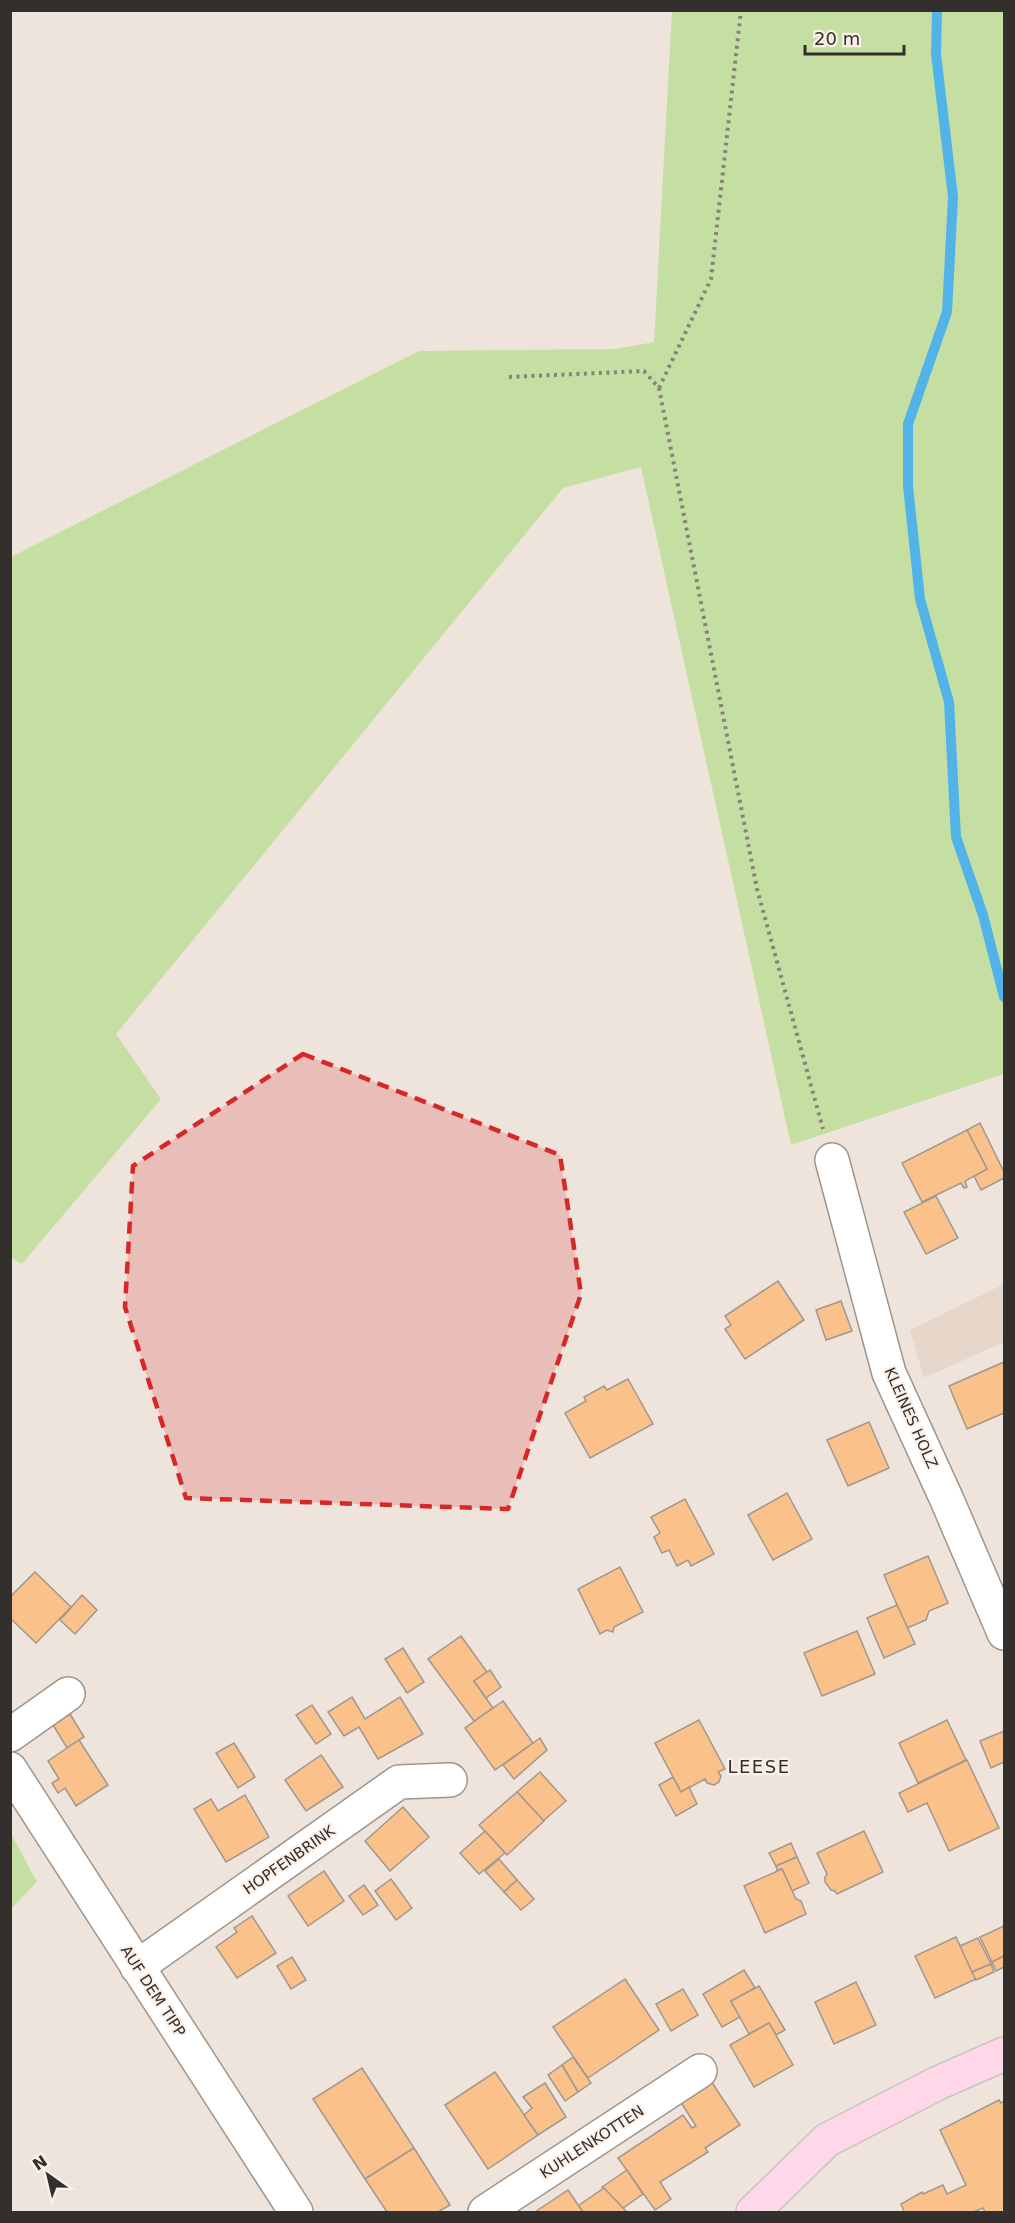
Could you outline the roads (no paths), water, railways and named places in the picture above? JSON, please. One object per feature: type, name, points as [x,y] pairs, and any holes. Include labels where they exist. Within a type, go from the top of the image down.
[{"type":"main road","points":[[753,2212],[827,2140],[938,2083],[1005,2054]]},
{"type":"street","name":"KLEINES HOLZ","points":[[832,1160],[889,1374],[1005,1633]]},
{"type":"street","points":[[10,1735],[68,1694]]},
{"type":"street","name":"AUF DEM TIPP","points":[[10,1769],[296,2212]]},
{"type":"street","name":"HOPFENBRINK","points":[[138,1967],[399,1782],[450,1780]]},
{"type":"street","name":"KUHLENKOTTEN","points":[[485,2212],[700,2071]]},
{"type":"waterway","points":[[937,10],[936,54],[953,197],[947,312],[908,424],[908,486],[920,599],[949,702],[956,837],[983,915],[1004,997]]},
{"type":"district","name":"LEESE","points":[[759,1766]]}]
